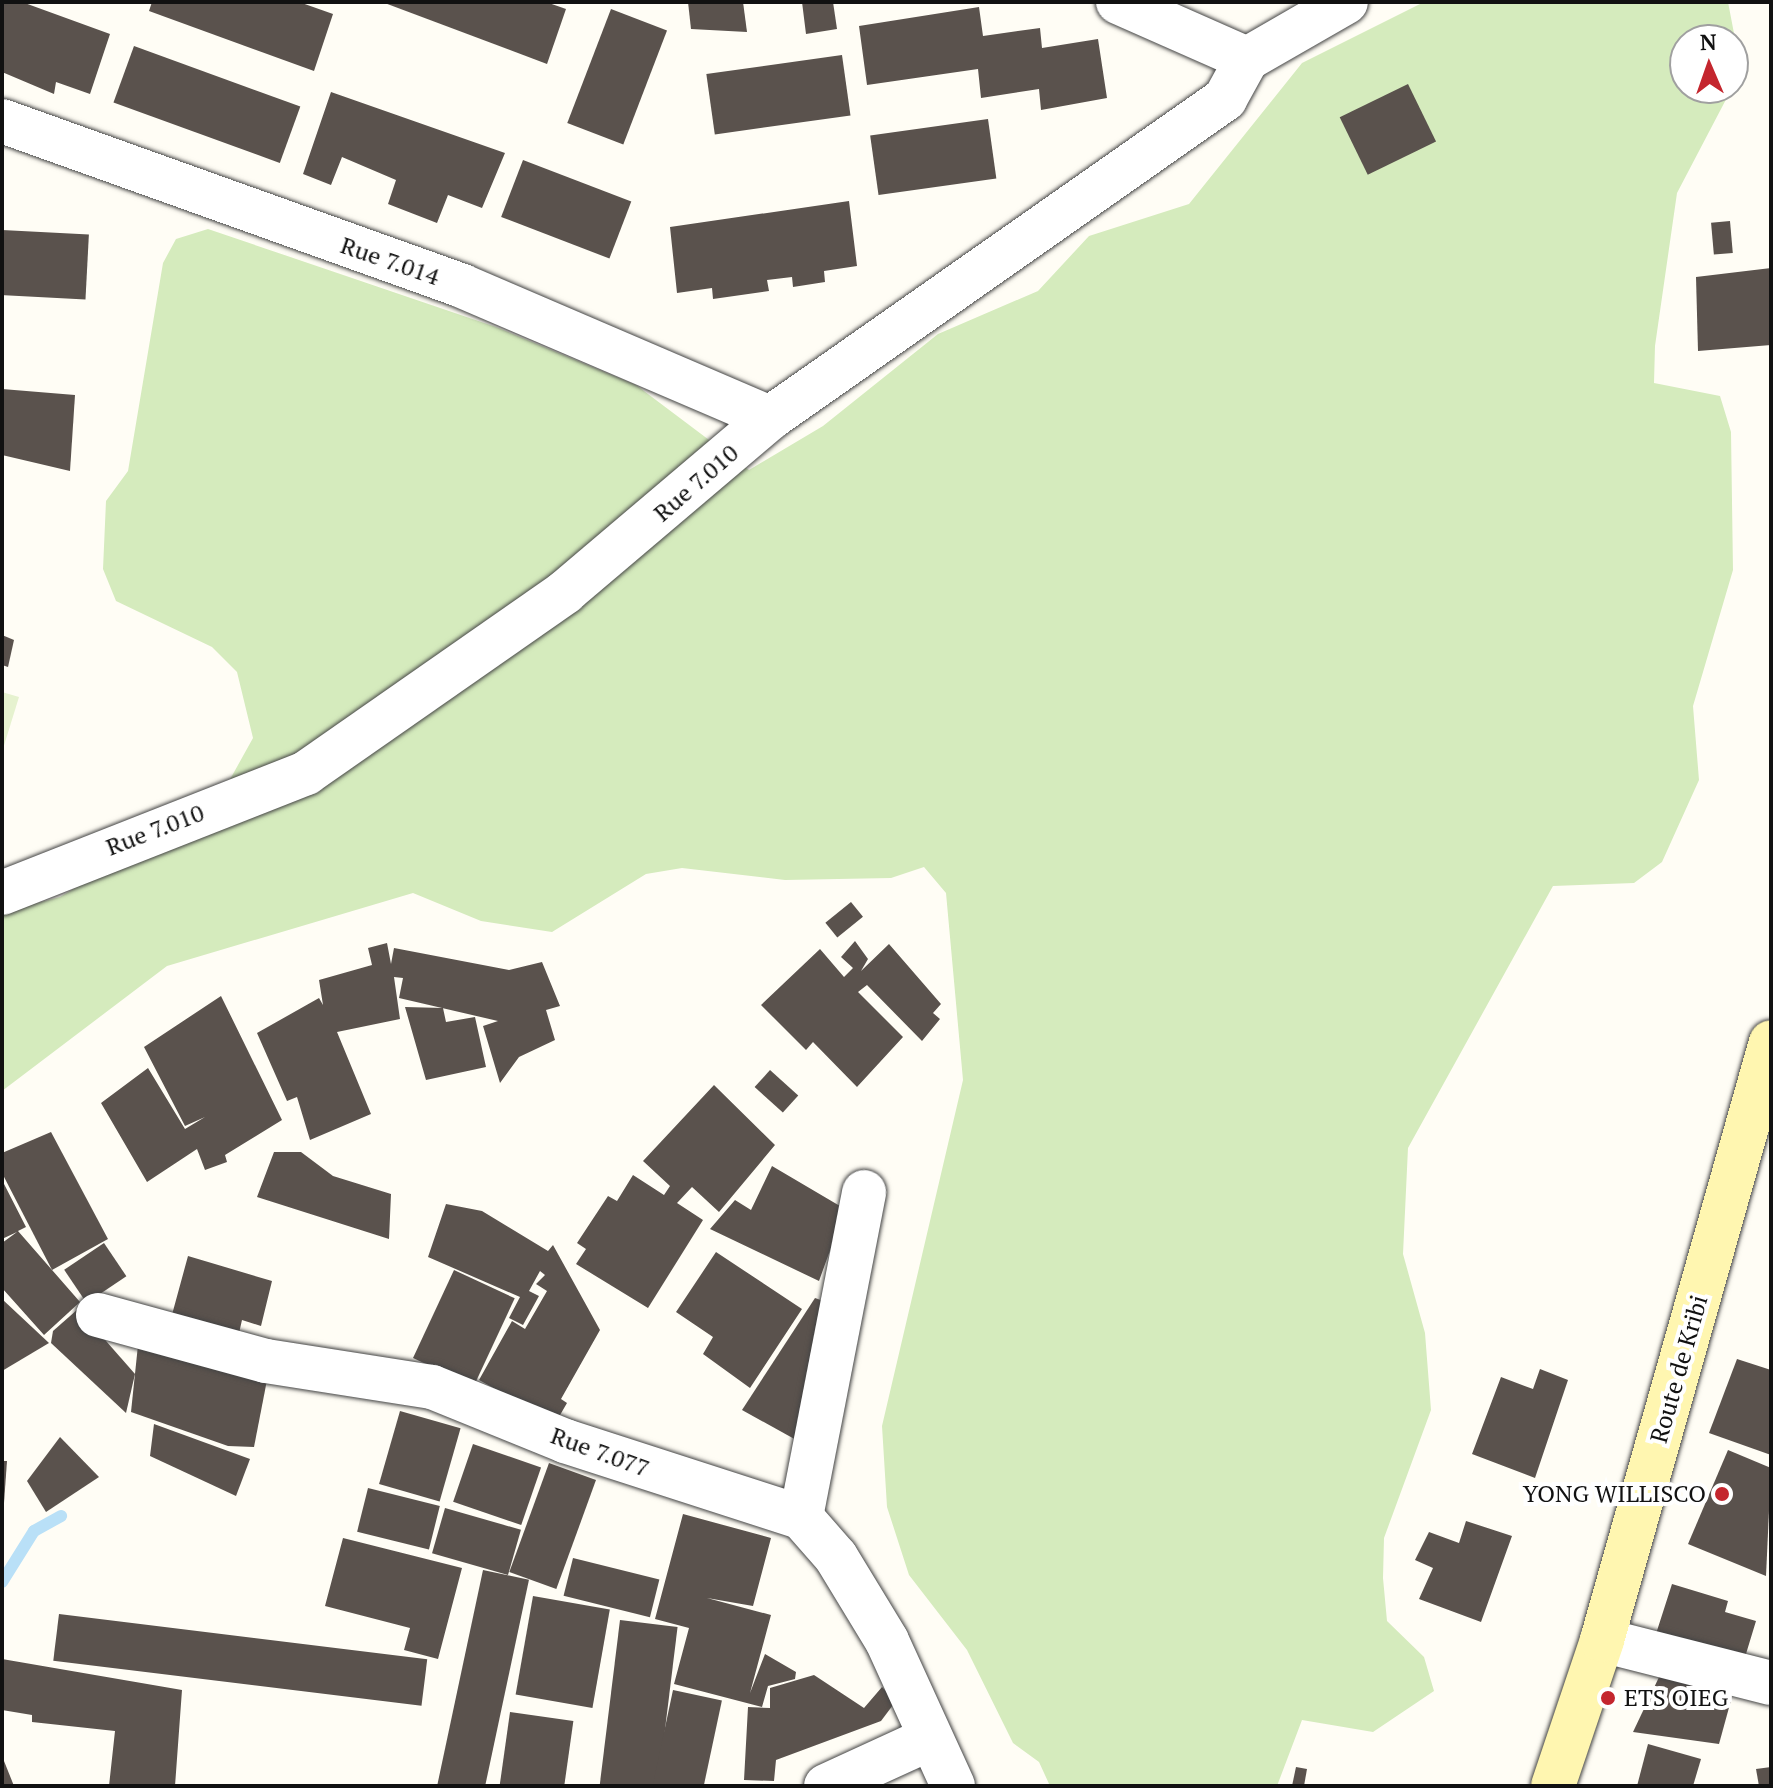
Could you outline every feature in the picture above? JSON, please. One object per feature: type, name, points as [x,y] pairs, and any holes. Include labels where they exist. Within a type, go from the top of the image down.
[{"type":"main road","name":"Route de Kribi","points":[[1553,1786],[1602,1640],[1771,1042]]},
{"type":"street","points":[[1118,2],[1247,59],[1346,2]]},
{"type":"street","name":"Rue 7.010","points":[[2,893],[306,773],[565,592],[770,418],[1225,99],[1247,59]]},
{"type":"street","name":"Rue 7.014","points":[[2,121],[462,286],[770,418]]},
{"type":"street","points":[[864,1192],[801,1517],[836,1557],[887,1641],[953,1786]]},
{"type":"street","name":"Rue 7.077","points":[[98,1315],[266,1361],[432,1387],[565,1441],[801,1517]]},
{"type":"street","points":[[1602,1640],[1771,1683]]},
{"type":"street","points":[[826,1786],[931,1738]]},
{"type":"green space","points":[[1424,2],[1728,2],[1732,24],[1669,24],[1669,104],[1724,104],[1677,193],[1655,346],[1654,383],[1720,396],[1731,432],[1733,570],[1693,706],[1699,780],[1662,862],[1634,883],[1553,886],[1408,1148],[1403,1254],[1425,1333],[1431,1410],[1384,1538],[1383,1578],[1387,1621],[1424,1657],[1434,1691],[1373,1732],[1302,1720],[1277,1786],[1050,1786],[1039,1762],[1013,1743],[967,1650],[909,1575],[887,1507],[882,1426],[963,1080],[946,893],[924,867],[891,878],[785,880],[682,868],[646,874],[552,932],[481,921],[413,893],[167,966],[2,1091],[2,912],[60,897],[218,801],[253,738],[237,672],[212,647],[116,601],[103,569],[106,501],[128,471],[163,263],[176,239],[208,229],[496,327],[636,385],[749,470],[823,426],[938,334],[1038,291],[1089,236],[1189,204],[1302,63]]},
{"type":"green space","points":[[2,692],[19,697],[2,752]]},
{"type":"building","points":[[2,2],[22,2],[110,34],[90,94],[56,82],[54,94],[2,72]]},
{"type":"building","points":[[152,2],[299,2],[333,14],[314,71],[149,11]]},
{"type":"building","points":[[382,2],[546,2],[566,9],[547,64]]},
{"type":"building","points":[[688,2],[743,2],[747,32],[691,29]]},
{"type":"building","points":[[802,2],[833,2],[837,29],[806,34]]},
{"type":"building","points":[[979,7],[983,36],[1040,28],[1042,48],[1098,39],[1107,98],[1041,110],[1039,89],[981,98],[978,69],[867,85],[859,26]]},
{"type":"building","points":[[611,9],[667,31],[623,144],[567,123]]},
{"type":"building","points":[[134,46],[300,107],[280,163],[113,102]]},
{"type":"building","points":[[842,55],[850,115],[715,134],[706,74]]},
{"type":"building","points":[[1408,84],[1436,142],[1368,175],[1340,117]]},
{"type":"building","points":[[331,92],[505,153],[482,208],[448,195],[437,223],[388,204],[396,180],[342,157],[331,185],[303,174]]},
{"type":"building","points":[[988,119],[996,178],[879,195],[870,136]]},
{"type":"building","points":[[523,160],[631,202],[609,259],[501,217]]},
{"type":"building","points":[[849,201],[857,266],[824,271],[825,282],[793,287],[792,277],[767,280],[769,291],[713,299],[712,288],[677,293],[670,227]]},
{"type":"building","points":[[1730,221],[1733,253],[1714,255],[1711,223]]},
{"type":"building","points":[[2,230],[89,235],[85,299],[2,295]]},
{"type":"building","points":[[1771,268],[1771,345],[1698,351],[1696,277]]},
{"type":"building","points":[[2,389],[75,395],[70,471],[2,455]]},
{"type":"building","points":[[2,635],[14,640],[8,667],[2,665]]},
{"type":"building","points":[[851,902],[863,917],[837,938],[825,923]]},
{"type":"building","points":[[855,941],[868,959],[861,971],[889,944],[941,1004],[933,1013],[940,1019],[922,1041],[867,985],[858,992],[903,1037],[857,1087],[813,1042],[806,1050],[761,1005],[820,949],[844,977],[853,968],[841,957]]},
{"type":"building","points":[[387,943],[391,964],[394,948],[509,970],[542,962],[560,1006],[546,1010],[555,1040],[519,1057],[500,1083],[483,1026],[498,1021],[399,998],[403,978],[394,977],[400,1019],[337,1032],[371,1114],[310,1140],[297,1097],[287,1101],[257,1033],[319,998],[323,1005],[319,980],[372,965],[368,948]]},
{"type":"building","points":[[221,996],[282,1120],[225,1155],[227,1162],[205,1170],[197,1149],[147,1182],[101,1103],[148,1068],[185,1129],[205,1117],[185,1126],[144,1047]]},
{"type":"building","points":[[405,1007],[443,1008],[446,1022],[475,1017],[486,1067],[426,1080]]},
{"type":"building","points":[[770,1070],[798,1095],[783,1113],[755,1087]]},
{"type":"building","points":[[714,1085],[775,1145],[719,1212],[692,1187],[677,1203],[703,1220],[648,1308],[576,1264],[586,1249],[577,1243],[608,1196],[617,1201],[633,1175],[664,1195],[670,1186],[643,1161]]},
{"type":"building","points":[[51,1132],[108,1239],[52,1270],[2,1173],[2,1153]]},
{"type":"building","points":[[274,1152],[301,1152],[333,1176],[391,1194],[389,1239],[257,1197]]},
{"type":"building","points":[[772,1166],[845,1209],[819,1281],[710,1229],[735,1200],[751,1210]]},
{"type":"building","points":[[2,1180],[26,1227],[18,1231],[80,1302],[44,1335],[2,1288],[2,1243],[17,1232],[2,1239]]},
{"type":"building","points":[[446,1204],[482,1211],[548,1251],[553,1245],[600,1330],[561,1399],[567,1403],[556,1422],[479,1380],[512,1321],[525,1329],[547,1291],[536,1284],[545,1275],[540,1271],[529,1291],[539,1296],[523,1325],[509,1318],[520,1297],[428,1257]]},
{"type":"building","points":[[104,1243],[126,1276],[87,1303],[64,1270]]},
{"type":"building","points":[[716,1252],[802,1309],[750,1388],[703,1354],[713,1337],[676,1312]]},
{"type":"building","points":[[188,1256],[272,1281],[261,1326],[242,1320],[237,1342],[170,1322]]},
{"type":"building","points":[[454,1270],[515,1298],[474,1386],[413,1358]]},
{"type":"building","points":[[815,1298],[832,1304],[798,1441],[742,1410]]},
{"type":"building","points":[[2,1299],[49,1343],[2,1371]]},
{"type":"building","points":[[78,1309],[135,1374],[126,1413],[51,1343],[53,1331]]},
{"type":"building","points":[[138,1345],[267,1380],[254,1447],[228,1446],[131,1412]]},
{"type":"building","points":[[1737,1359],[1771,1370],[1771,1455],[1709,1433]]},
{"type":"building","points":[[1540,1369],[1568,1380],[1535,1478],[1472,1454],[1501,1377],[1533,1389]]},
{"type":"building","points":[[400,1411],[461,1428],[440,1501],[379,1484]]},
{"type":"building","points":[[154,1424],[250,1459],[236,1496],[150,1456]]},
{"type":"building","points":[[60,1437],[99,1477],[46,1512],[27,1481]]},
{"type":"building","points":[[473,1444],[541,1467],[521,1525],[453,1502]]},
{"type":"building","points":[[1728,1450],[1771,1468],[1766,1576],[1688,1544]]},
{"type":"building","points":[[2,1461],[7,1461],[4,1503],[2,1503]]},
{"type":"building","points":[[549,1463],[596,1480],[556,1589],[509,1572]]},
{"type":"building","points":[[368,1488],[440,1506],[429,1550],[357,1532]]},
{"type":"building","points":[[445,1508],[521,1530],[508,1575],[432,1553]]},
{"type":"building","points":[[683,1514],[771,1538],[753,1606],[707,1598],[771,1615],[750,1693],[765,1654],[796,1672],[795,1679],[768,1686],[762,1707],[674,1684],[689,1628],[655,1619]]},
{"type":"building","points":[[1466,1521],[1512,1536],[1481,1622],[1419,1599],[1433,1568],[1415,1560],[1429,1532],[1459,1543]]},
{"type":"building","points":[[343,1538],[462,1568],[438,1659],[404,1650],[410,1628],[325,1606]]},
{"type":"building","points":[[573,1558],[659,1580],[650,1617],[564,1596]]},
{"type":"building","points":[[483,1570],[529,1580],[485,1786],[437,1784]]},
{"type":"building","points":[[1672,1584],[1728,1601],[1725,1612],[1756,1621],[1742,1667],[1654,1640]]},
{"type":"building","points":[[533,1596],[610,1610],[592,1708],[516,1694]]},
{"type":"building","points":[[59,1614],[427,1659],[422,1706],[53,1661]]},
{"type":"building","points":[[620,1620],[678,1627],[658,1786],[600,1786]]},
{"type":"building","points":[[2,1659],[182,1690],[175,1786],[109,1786],[115,1731],[32,1722],[32,1715],[2,1710]]},
{"type":"building","points":[[814,1675],[864,1708],[882,1687],[896,1701],[881,1721],[776,1760],[774,1781],[744,1780],[748,1707],[770,1708],[770,1688]]},
{"type":"building","points":[[1660,1675],[1733,1693],[1719,1744],[1633,1732]]},
{"type":"building","points":[[673,1690],[722,1700],[704,1786],[653,1784]]},
{"type":"building","points":[[510,1712],[573,1721],[564,1786],[500,1786]]},
{"type":"building","points":[[1648,1744],[1701,1759],[1693,1786],[1637,1786]]},
{"type":"building","points":[[2,1756],[14,1786],[2,1786]]},
{"type":"building","points":[[1296,1767],[1307,1769],[1304,1786],[1292,1786]]},
{"type":"building","points":[[1771,1767],[1771,1786],[1759,1786],[1756,1769]]},
{"type":"waterway","points":[[2,1582],[34,1531],[61,1516]]},
{"type":"place","name":"YONG WILLISCO","points":[[1722,1494]]},
{"type":"place","name":"ETS OIEG","points":[[1608,1698]]}]
